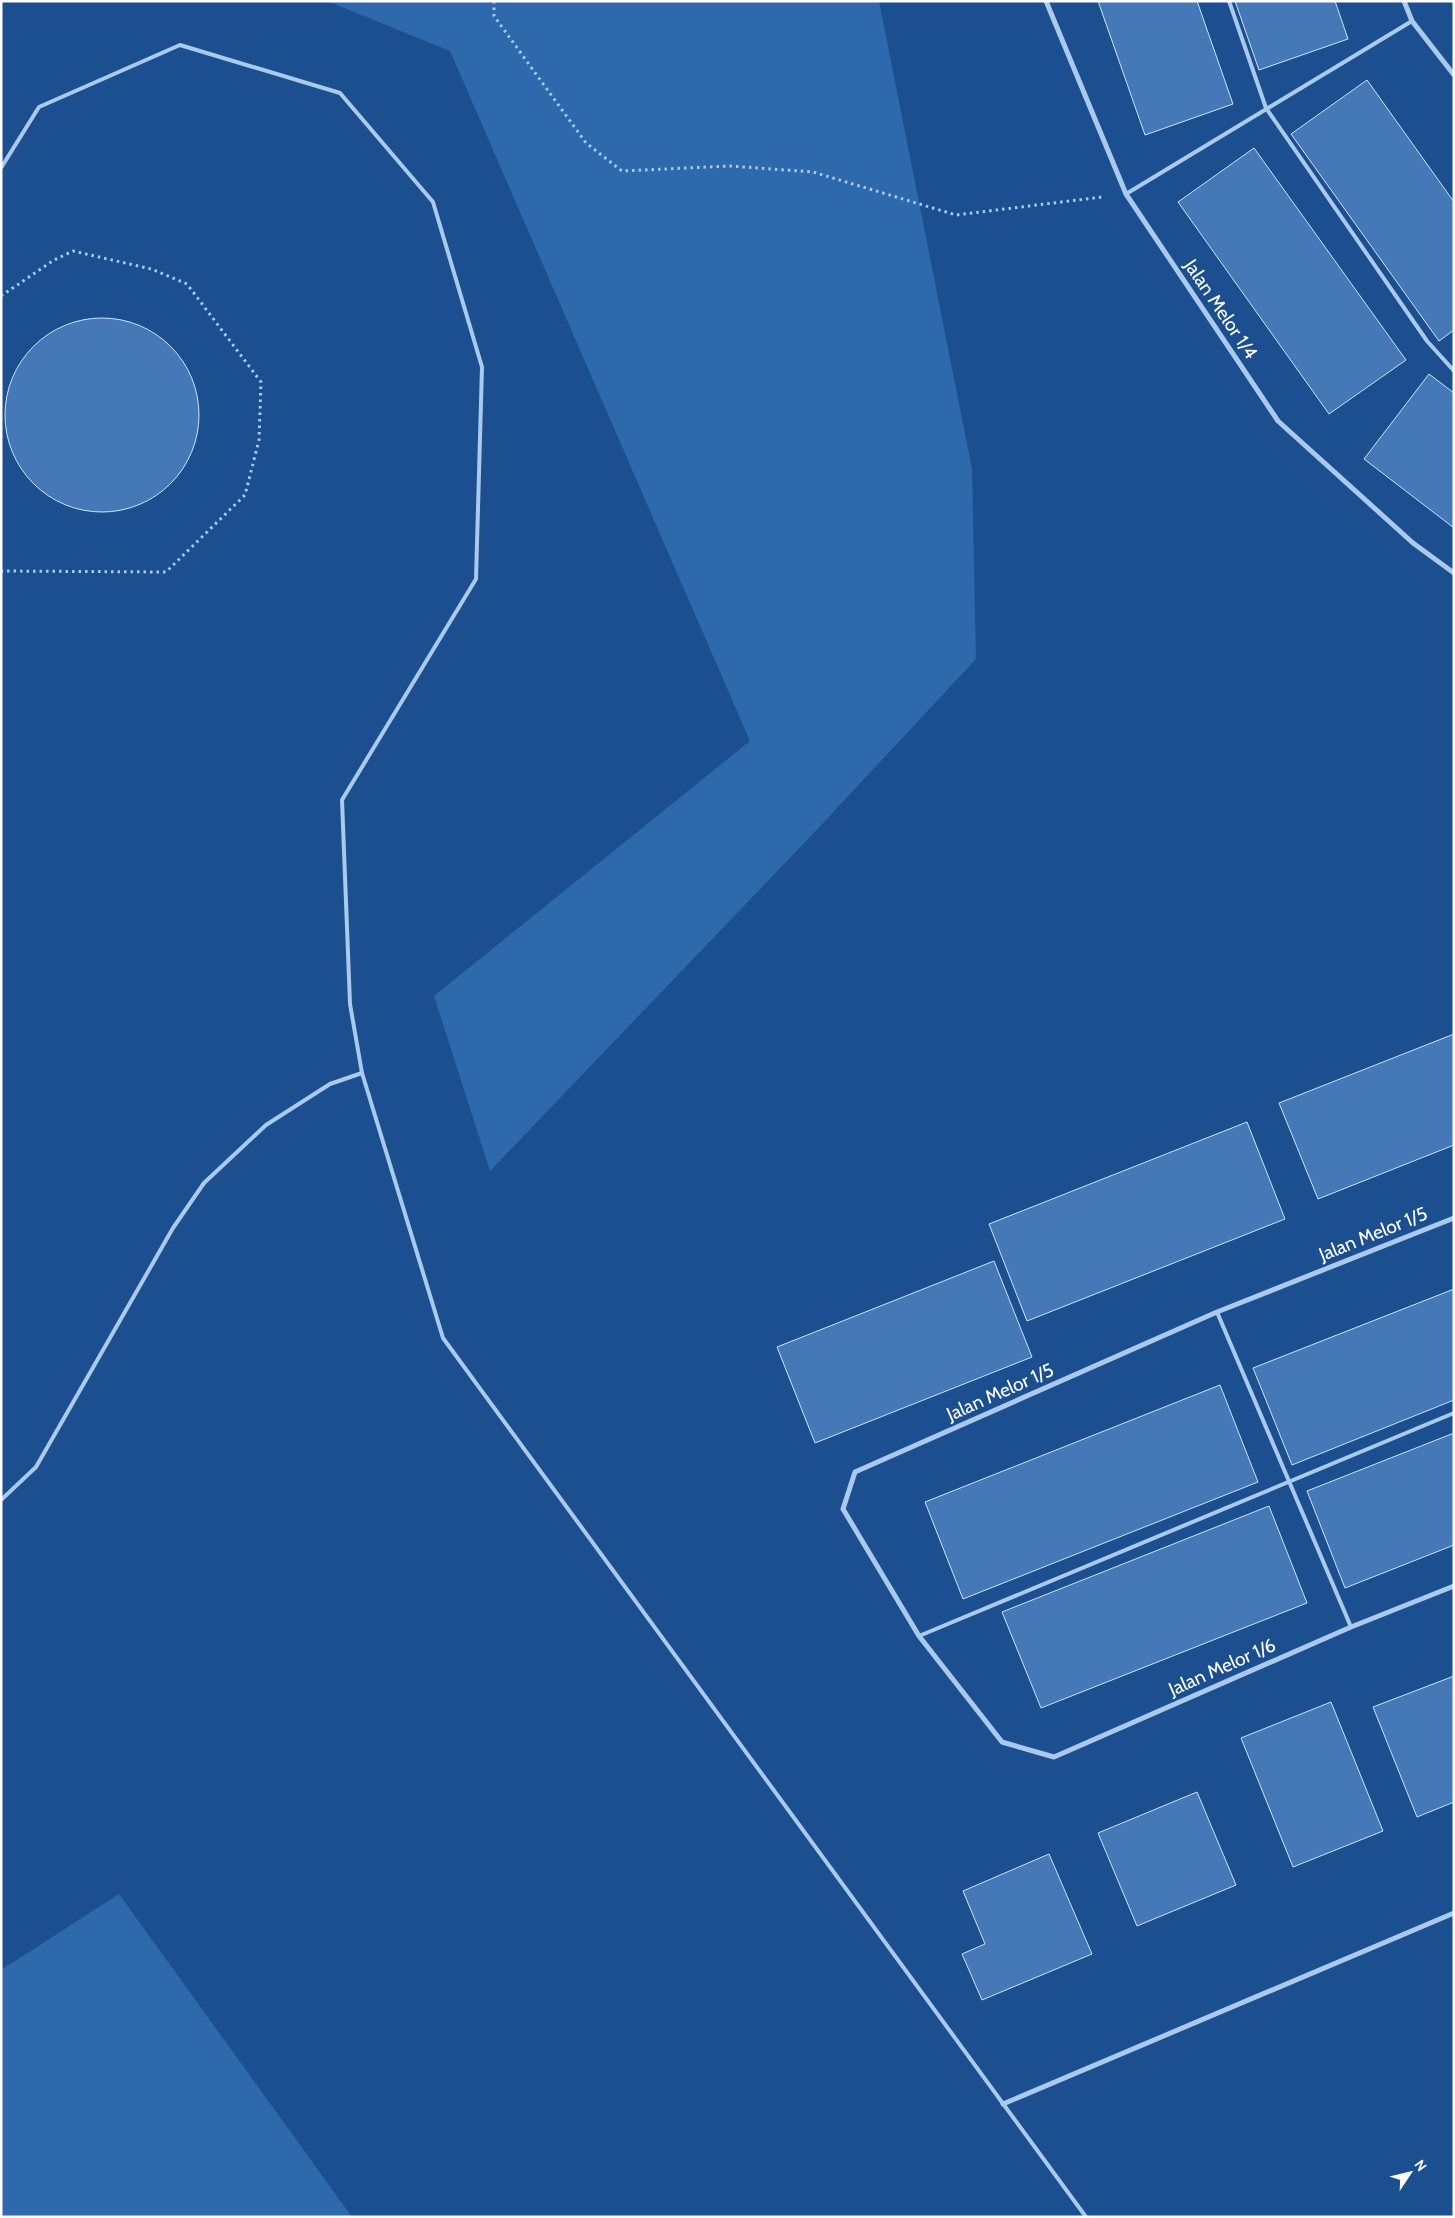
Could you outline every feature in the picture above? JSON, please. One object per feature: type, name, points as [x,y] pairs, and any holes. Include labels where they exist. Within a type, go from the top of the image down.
[{"type":"street","name":"Jalan Melor 1/4","points":[[1046,1],[1126,194],[1278,421],[1413,543],[1454,573]]},
{"type":"street","points":[[1404,1],[1412,21],[1454,75]]},
{"type":"street","name":"Jalan Melor 1/5","points":[[1002,1742],[919,1636],[843,1509],[855,1472],[1217,1312],[1454,1218]]},
{"type":"street","name":"Jalan Melor 1/6","points":[[1002,1742],[1054,1757],[1351,1627],[1454,1586]]},
{"type":"street","points":[[1003,2104],[1454,1913]]},
{"type":"lane","points":[[1229,1],[1266,108],[1427,341],[1454,371]]},
{"type":"lane","points":[[1126,194],[1412,21]]},
{"type":"lane","points":[[1,168],[39,107],[180,44],[340,93],[433,202],[482,367],[476,579],[342,800],[350,1004],[362,1073],[443,1338],[1086,2217]]},
{"type":"lane","points":[[1,1500],[36,1467],[174,1228],[204,1183],[266,1125],[330,1084],[362,1073]]},
{"type":"lane","points":[[1217,1312],[1351,1627]]},
{"type":"lane","points":[[919,1636],[1454,1412]]},
{"type":"path","points":[[494,1],[494,16],[586,143],[622,171],[730,166],[813,172],[956,214],[1126,194]]},
{"type":"path","points":[[1,296],[54,260],[73,251],[151,269],[187,284],[261,382],[259,440],[245,495],[166,572],[1,571]]},
{"type":"shaded area","points":[[327,1],[879,1],[972,469],[976,659],[810,837],[490,1171],[434,996],[750,741],[450,51]]},
{"type":"shaded area","points":[[119,1894],[352,2217],[1,2217],[1,1970]]},
{"type":"building","points":[[1098,1],[1197,1],[1233,104],[1145,135]]},
{"type":"building","points":[[1235,1],[1335,1],[1348,39],[1259,70]]},
{"type":"building","points":[[1367,80],[1454,202],[1454,330],[1439,341],[1291,134]]},
{"type":"building","points":[[1254,148],[1406,360],[1329,414],[1178,202]]},
{"type":"building","points":[[102,318],[130,322],[148,330],[163,340],[177,354],[187,369],[195,387],[199,415],[195,443],[187,461],[177,476],[163,490],[148,500],[130,508],[102,512],[74,508],[56,500],[41,490],[27,476],[17,461],[9,443],[5,415],[9,387],[17,369],[27,354],[41,340],[56,330],[74,322]]},
{"type":"building","points":[[1429,374],[1454,393],[1454,528],[1364,459]]},
{"type":"building","points":[[1454,1034],[1454,1145],[1318,1199],[1279,1103]]},
{"type":"building","points":[[1247,1122],[1285,1219],[1027,1321],[989,1224]]},
{"type":"building","points":[[994,1261],[1032,1357],[815,1443],[777,1347]]},
{"type":"building","points":[[1454,1289],[1454,1400],[1292,1465],[1253,1368]]},
{"type":"building","points":[[1220,1385],[1258,1482],[963,1599],[925,1502]]},
{"type":"building","points":[[1454,1433],[1454,1545],[1345,1588],[1307,1491]]},
{"type":"building","points":[[1269,1506],[1307,1603],[1041,1708],[1002,1612]]},
{"type":"building","points":[[1454,1676],[1454,1802],[1417,1817],[1373,1707]]},
{"type":"building","points":[[1331,1702],[1383,1831],[1293,1867],[1241,1738]]},
{"type":"building","points":[[1197,1792],[1236,1885],[1137,1926],[1098,1833]]},
{"type":"building","points":[[1049,1854],[1092,1954],[982,2000],[962,1954],[985,1944],[963,1891]]}]
